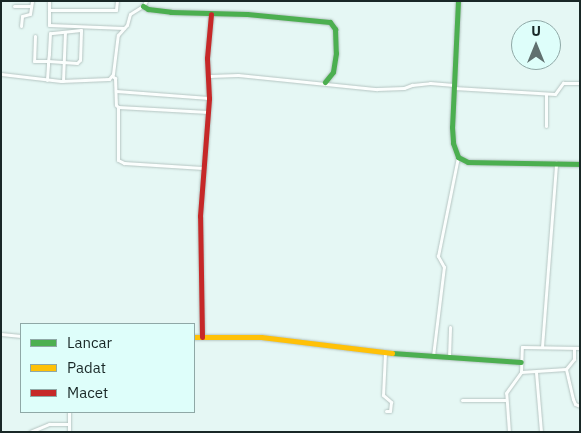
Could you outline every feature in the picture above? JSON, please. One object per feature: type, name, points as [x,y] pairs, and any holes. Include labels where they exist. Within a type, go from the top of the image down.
[{"type":"street","points":[[21,26],[22,16],[30,14],[32,1]]},
{"type":"street","points":[[49,1],[49,25],[125,28]]},
{"type":"street","points":[[49,10],[116,10],[117,1]]},
{"type":"street","points":[[432,356],[444,266],[438,256],[458,157],[452,140],[458,1]]},
{"type":"street","points":[[1,74],[63,81],[108,80],[112,76],[118,35],[125,28],[130,14],[145,4],[154,10],[210,14],[247,14],[332,24],[335,29],[336,53],[333,72],[325,82]]},
{"type":"street","points":[[14,6],[31,6]]},
{"type":"street","points":[[202,337],[199,237],[208,112],[209,76],[207,58],[210,14]]},
{"type":"street","points":[[35,36],[33,60],[48,61],[64,62],[79,62],[81,30],[50,33],[48,61],[47,80]]},
{"type":"street","points":[[63,81],[65,32]]},
{"type":"street","points":[[209,76],[238,75],[325,82],[377,89],[404,88],[430,83],[546,94],[557,93],[563,82],[580,83]]},
{"type":"street","points":[[112,76],[115,78],[116,105],[118,107],[118,160],[124,163],[203,168]]},
{"type":"street","points":[[116,91],[208,98]]},
{"type":"street","points":[[546,94],[546,126]]},
{"type":"street","points":[[118,107],[208,112]]},
{"type":"street","points":[[458,157],[468,162],[580,164]]},
{"type":"street","points":[[542,347],[556,163]]},
{"type":"street","points":[[449,358],[450,326]]},
{"type":"street","points":[[1,334],[20,336]]},
{"type":"street","points":[[195,337],[261,337],[385,352],[521,362]]},
{"type":"street","points":[[509,432],[506,400],[508,389],[521,372],[522,347],[580,348]]},
{"type":"street","points":[[521,372],[566,369],[574,359],[574,348]]},
{"type":"street","points":[[385,352],[383,395],[391,402],[390,411],[386,411]]},
{"type":"street","points":[[566,369],[572,399],[575,404],[580,406]]},
{"type":"street","points":[[536,372],[541,432]]},
{"type":"street","points":[[462,400],[506,400]]},
{"type":"street","points":[[69,413],[69,432]]},
{"type":"street","points":[[30,432],[49,424],[69,424]]},
{"type":"traffic: fast","points":[[458,1],[452,127],[453,143],[458,157],[468,162],[580,164]]},
{"type":"traffic: fast","points":[[143,6],[148,9],[171,12],[247,14],[330,22],[335,29],[336,53],[333,72],[325,82]]},
{"type":"traffic: fast","points":[[392,353],[521,362]]},
{"type":"traffic: slow","points":[[195,337],[261,337],[392,353]]},
{"type":"traffic: jam","points":[[202,337],[200,216],[209,98],[207,58],[211,14]]}]
